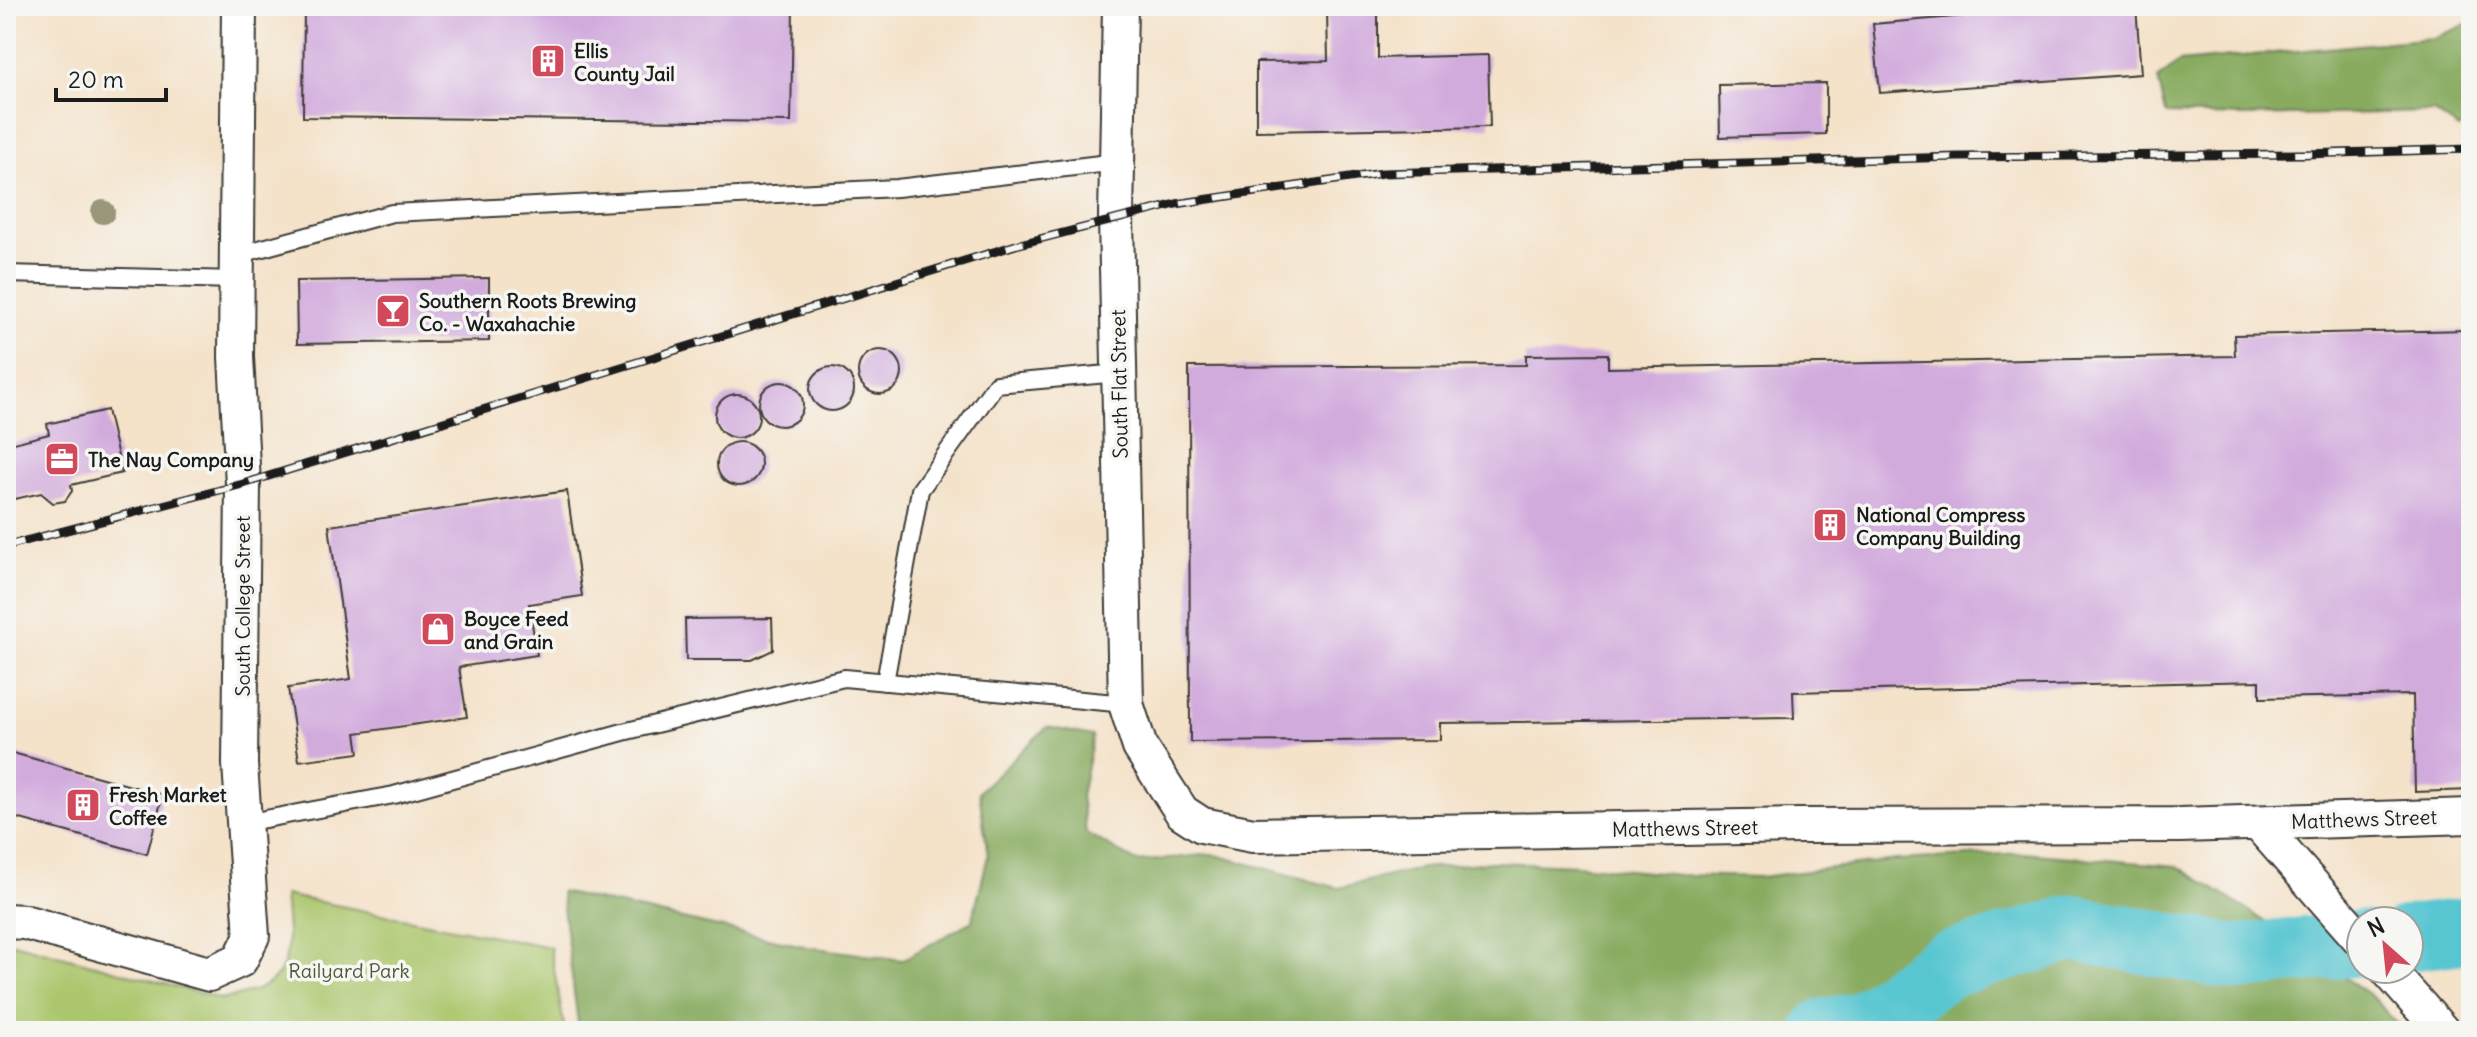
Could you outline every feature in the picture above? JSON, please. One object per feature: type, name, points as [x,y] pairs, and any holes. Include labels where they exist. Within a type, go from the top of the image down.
[{"type":"street","name":"South College Street","points":[[6,921],[24,922],[209,974],[240,960],[252,936],[240,764],[243,484],[236,357],[239,6]]},
{"type":"street","name":"South Flat Street","points":[[1120,6],[1117,162],[1126,704],[1146,757]]},
{"type":"street","name":"Matthews Street","points":[[1146,757],[1182,812],[1202,825],[1253,835],[1800,826],[2258,823],[2471,816]]},
{"type":"street","name":"Matthews Street","points":[[2258,823],[2345,922]]},
{"type":"street","points":[[2401,985],[2442,1031]]},
{"type":"lane","points":[[6,274],[237,268],[392,213],[897,188],[1117,162]]},
{"type":"lane","points":[[885,682],[920,490],[996,384],[1119,373]]},
{"type":"lane","points":[[244,823],[394,795],[623,732],[844,678],[1126,704]]},
{"type":"green space","points":[[2471,23],[2471,120],[2459,129],[2434,112],[2246,116],[2166,114],[2158,79],[2179,62],[2433,38]]},
{"type":"green space","points":[[1047,727],[1093,736],[1081,796],[1086,833],[1137,862],[1212,854],[1338,888],[1422,868],[1492,862],[1578,865],[1679,875],[1760,877],[1896,860],[2023,853],[2177,866],[2254,914],[2345,978],[2345,985],[2355,985],[2371,996],[2404,1031],[579,1031],[561,892],[808,947],[902,960],[972,921],[988,856],[979,791]]},
{"type":"green space","name":"Railyard Park","points":[[284,895],[550,947],[565,1031],[6,1031],[6,941],[221,999],[263,987],[275,978],[283,966],[287,937]]},
{"type":"building","name":"Ellis County Jail","points":[[304,6],[793,6],[791,122],[303,117]]},
{"type":"building","points":[[1976,6],[2027,6],[2028,13],[2136,6],[2141,74],[1880,93],[1873,24],[1976,15]]},
{"type":"building","points":[[1378,9],[1378,58],[1488,55],[1490,127],[1256,131],[1256,62],[1328,61],[1327,10]]},
{"type":"building","points":[[1826,83],[1826,134],[1720,137],[1719,85]]},
{"type":"building","name":"Southern Roots Brewing Co. - Waxahachie","points":[[489,278],[489,341],[297,344],[296,281]]},
{"type":"building","name":"National Compress Company Building","points":[[2471,330],[2471,790],[2415,792],[2413,695],[2260,698],[2260,681],[1793,692],[1794,718],[1440,723],[1440,740],[1190,742],[1189,367],[1526,365],[1526,355],[1608,354],[1608,368],[2235,356],[2234,335]]},
{"type":"building","points":[[880,350],[896,356],[902,372],[896,388],[880,394],[864,388],[858,372],[864,356]]},
{"type":"building","points":[[832,367],[847,374],[854,389],[847,404],[832,411],[817,404],[810,389],[817,374]]},
{"type":"building","points":[[781,382],[797,388],[803,404],[797,420],[781,426],[765,420],[759,404],[765,388]]},
{"type":"building","points":[[737,394],[753,400],[759,416],[753,432],[737,438],[721,432],[715,416],[721,400]]},
{"type":"building","name":"The Nay Company","points":[[107,410],[122,473],[71,485],[72,491],[65,501],[53,503],[41,493],[6,501],[6,445],[49,434],[47,424]]},
{"type":"building","points":[[739,442],[755,448],[761,464],[755,480],[739,486],[723,480],[717,464],[723,448]]},
{"type":"building","name":"Boyce Feed and Grain","points":[[567,491],[582,596],[529,604],[537,655],[459,667],[467,717],[356,733],[359,753],[299,761],[288,688],[351,679],[329,526]]},
{"type":"building","points":[[772,618],[773,650],[752,660],[686,660],[685,619]]},
{"type":"building","name":"Fresh Market Coffee","points":[[6,751],[163,795],[147,854],[6,815]]},
{"type":"waterway","points":[[1825,1031],[1861,1025],[1945,966],[2073,928],[2236,958],[2345,945]]},
{"type":"waterway","points":[[2425,936],[2471,930]]},
{"type":"railway","points":[[6,546],[243,484],[1016,245],[1176,204],[1383,173],[1958,157],[2471,149]]},
{"type":"place","name":"Ellis County Jail","points":[[548,61]]},
{"type":"place","name":"Southern Roots Brewing Co. - Waxahachie","points":[[393,311]]},
{"type":"place","name":"The Nay Company","points":[[62,459]]},
{"type":"place","name":"National Compress Company Building","points":[[1830,525]]},
{"type":"place","name":"Boyce Feed and Grain","points":[[438,629]]},
{"type":"place","name":"Fresh Market Coffee","points":[[83,805]]}]
